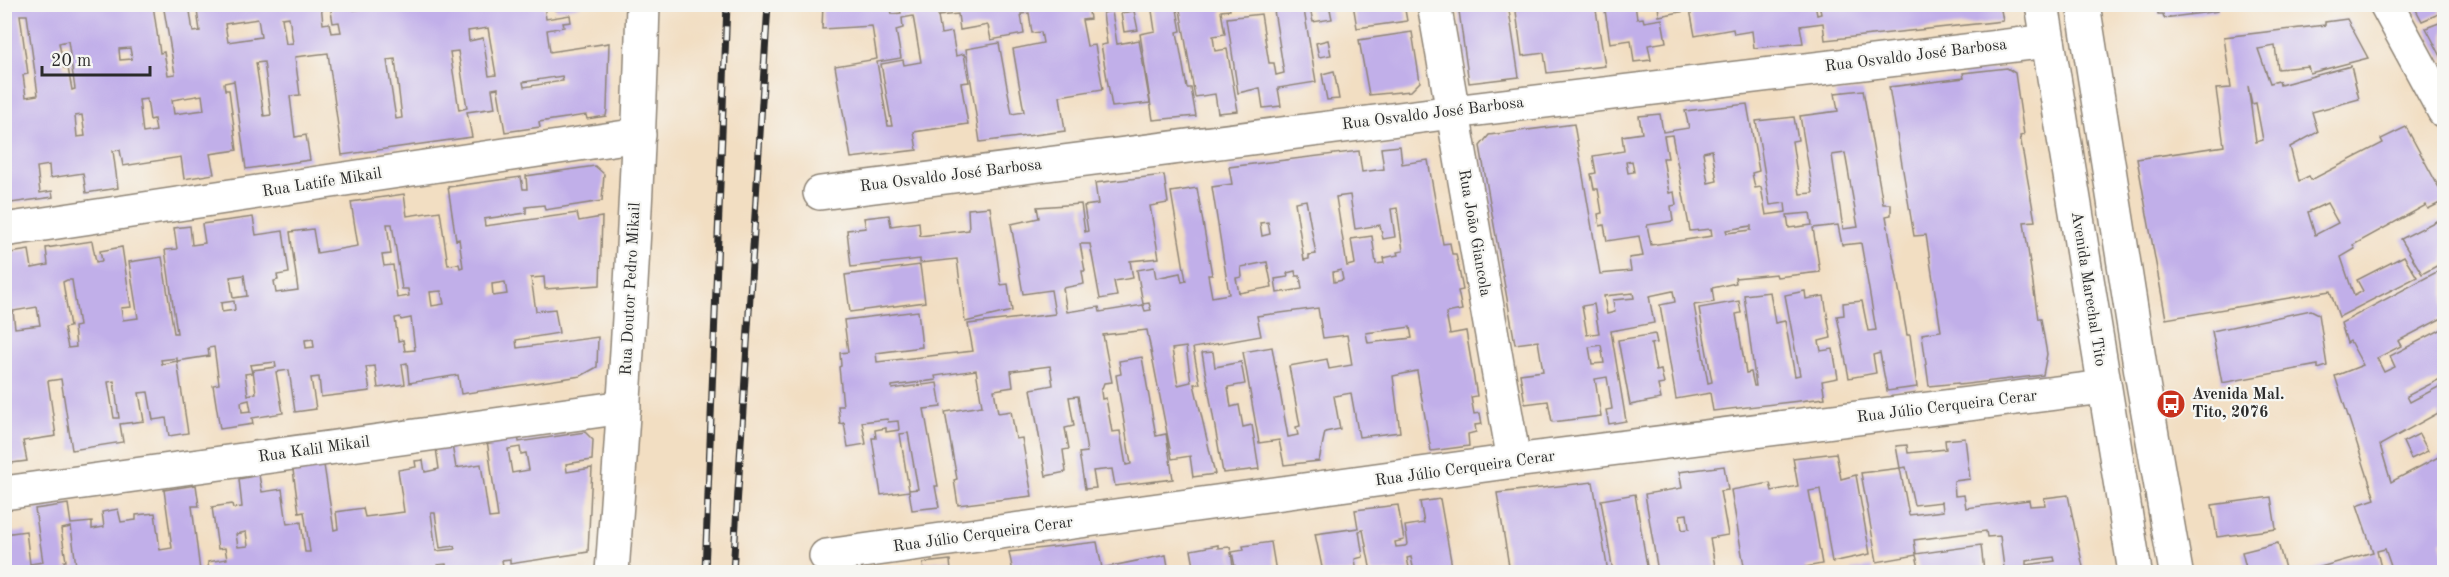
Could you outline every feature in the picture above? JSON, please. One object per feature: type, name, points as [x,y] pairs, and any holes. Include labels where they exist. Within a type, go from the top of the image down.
[{"type":"street","name":"Rua Doutor Pedro Mikail","points":[[612,573],[639,135],[643,4]]},
{"type":"street","name":"Rua João Giancola","points":[[1434,4],[1514,462]]},
{"type":"street","name":"Avenida Marechal Tito","points":[[2042,4],[2135,573]]},
{"type":"street","points":[[2083,4],[2141,372],[2176,573]]},
{"type":"street","points":[[2385,4],[2445,111]]},
{"type":"street","name":"Rua Osvaldo José Barbosa","points":[[820,193],[1453,112],[2048,41]]},
{"type":"street","name":"Rua Latife Mikail","points":[[4,230],[639,135]]},
{"type":"street","name":"Rua Júlio Cerqueira Cerar","points":[[826,556],[1514,462],[2104,387]]},
{"type":"street","name":"Rua Kalil Mikail","points":[[4,493],[624,407]]},
{"type":"building","points":[[163,4],[189,4],[193,32],[200,31],[196,4],[321,4],[323,24],[329,23],[331,33],[341,32],[339,22],[333,23],[330,5],[354,5],[354,10],[363,9],[363,4],[451,4],[452,11],[465,9],[464,4],[544,4],[546,19],[570,15],[571,22],[563,23],[564,27],[547,30],[550,52],[609,43],[606,116],[587,119],[586,115],[539,122],[540,127],[505,132],[498,88],[492,89],[495,108],[467,112],[472,137],[342,155],[328,53],[295,57],[300,95],[290,96],[295,137],[306,135],[310,160],[246,169],[234,81],[224,83],[225,90],[229,90],[237,150],[210,154],[214,174],[184,179],[181,157],[123,166],[120,150],[113,151],[118,188],[86,193],[83,173],[50,178],[49,165],[37,167],[40,193],[52,191],[53,197],[4,204],[4,5],[153,5],[160,53],[164,52],[168,75],[175,74]],"holes":[[[20,15],[27,15],[38,95],[26,97],[23,75],[28,74]],[[289,17],[293,43],[286,44],[282,18]],[[258,19],[261,37],[228,42],[225,24]],[[488,28],[496,75],[489,76],[483,38],[469,41],[468,31]],[[68,41],[75,89],[72,90],[68,68],[64,68],[59,43]],[[130,48],[132,59],[120,60],[119,49]],[[458,51],[467,108],[459,110],[450,52]],[[395,59],[402,118],[396,119],[387,60]],[[264,62],[271,115],[264,116],[256,63]],[[562,76],[563,81],[524,87],[523,82]],[[202,95],[204,110],[174,114],[172,100]],[[147,99],[150,120],[154,119],[156,131],[143,133],[139,100]],[[82,115],[85,136],[77,137],[75,116]]]},
{"type":"building","points":[[555,4],[581,4],[581,6],[556,10]]},
{"type":"building","points":[[823,4],[890,4],[892,14],[901,13],[899,4],[1088,4],[1090,19],[1082,20],[1087,46],[1095,45],[1103,89],[1060,96],[1065,131],[980,142],[966,49],[999,43],[1012,114],[1024,112],[1013,49],[1043,43],[1041,32],[1032,33],[1029,13],[1021,14],[1024,34],[991,40],[988,25],[960,30],[958,14],[938,16],[941,34],[952,32],[956,56],[964,54],[969,82],[961,83],[968,124],[914,132],[917,150],[851,158],[835,66],[877,59],[872,26],[822,29]],"holes":[[[913,16],[921,62],[904,65],[903,60],[881,64],[892,126],[888,126],[877,62],[901,58],[896,30],[903,28],[902,18]]]},
{"type":"building","points":[[1151,4],[1176,4],[1181,31],[1177,32],[1187,88],[1191,88],[1196,116],[1153,120],[1140,34],[1155,31]]},
{"type":"building","points":[[1179,4],[1229,4],[1230,10],[1221,11],[1225,34],[1213,36],[1215,51],[1227,49],[1238,111],[1218,113],[1215,94],[1195,97]]},
{"type":"building","points":[[1273,4],[1303,4],[1316,82],[1278,88],[1281,106],[1263,108],[1260,88],[1238,93],[1227,18],[1261,14],[1269,63],[1274,63],[1276,75],[1284,73]]},
{"type":"building","points":[[1309,4],[1329,4],[1332,19],[1313,22]]},
{"type":"building","points":[[1353,4],[1404,4],[1407,21],[1357,28]]},
{"type":"building","points":[[1458,4],[1508,4],[1519,77],[1469,83]]},
{"type":"building","points":[[1515,4],[1595,4],[1605,66],[1547,73],[1544,53],[1522,56]]},
{"type":"building","points":[[1604,4],[1635,4],[1637,19],[1643,18],[1644,22],[1662,19],[1666,42],[1648,45],[1651,60],[1634,62],[1631,40],[1610,43]]},
{"type":"building","points":[[1658,4],[1685,4],[1686,11],[1659,16]]},
{"type":"building","points":[[1689,4],[1726,4],[1726,8],[1730,7],[1729,4],[1815,4],[1817,15],[1821,14],[1819,4],[2000,4],[2003,21],[1825,40],[1823,23],[1800,26],[1803,43],[1754,48],[1752,31],[1734,34],[1733,29],[1695,36]]},
{"type":"building","points":[[2157,4],[2217,4],[2218,11],[2164,18],[2163,14],[2158,14]]},
{"type":"building","points":[[2413,4],[2444,5],[2439,7],[2441,13],[2422,21]]},
{"type":"building","points":[[1112,11],[1117,44],[1139,40],[1150,103],[1112,107],[1101,45],[1107,44],[1103,13]]},
{"type":"building","points":[[1134,11],[1138,30],[1124,32],[1121,13]]},
{"type":"building","points":[[2347,19],[2368,58],[2310,73],[2308,66],[2278,69],[2275,46],[2258,49],[2270,83],[2279,81],[2280,85],[2351,66],[2359,99],[2312,112],[2318,132],[2290,147],[2299,181],[2309,176],[2311,180],[2383,143],[2381,139],[2406,127],[2444,197],[2444,201],[2428,209],[2426,205],[2353,245],[2355,249],[2341,257],[2354,296],[2363,291],[2357,280],[2404,256],[2417,277],[2339,317],[2330,291],[2166,319],[2137,159],[2224,146],[2216,89],[2231,88],[2224,37],[2325,25],[2325,22]],"holes":[[[2248,86],[2252,104],[2256,103],[2263,140],[2256,142]],[[2327,203],[2338,223],[2315,235],[2308,212]]]},
{"type":"building","points":[[2444,21],[2444,62],[2426,28]]},
{"type":"building","points":[[1412,32],[1420,82],[1411,91],[1369,95],[1359,40]]},
{"type":"building","points":[[1328,40],[1331,55],[1319,57],[1316,43]]},
{"type":"building","points":[[2007,68],[2015,73],[2024,135],[2020,136],[2035,221],[2024,222],[2038,319],[2041,319],[2047,354],[2043,375],[1959,385],[1958,383],[1929,386],[1922,334],[1941,331],[1926,235],[1914,236],[1889,87],[1964,78],[1963,73]]},
{"type":"building","points":[[1334,71],[1339,99],[1327,100],[1322,74]]},
{"type":"building","points":[[1863,90],[1883,204],[1891,204],[1891,215],[1886,216],[1907,335],[1910,335],[1917,387],[1887,391],[1880,353],[1873,355],[1876,373],[1849,378],[1837,316],[1844,315],[1843,303],[1862,301],[1868,331],[1876,330],[1861,243],[1842,245],[1838,225],[1813,228],[1820,272],[1777,277],[1776,274],[1735,278],[1736,283],[1712,288],[1714,302],[1694,305],[1708,383],[1712,382],[1699,308],[1739,301],[1741,313],[1736,314],[1746,373],[1751,372],[1754,386],[1756,386],[1744,295],[1770,292],[1775,323],[1785,321],[1795,376],[1800,375],[1785,295],[1805,291],[1806,299],[1824,296],[1831,338],[1819,341],[1821,351],[1833,349],[1838,378],[1822,381],[1825,398],[1713,411],[1710,393],[1676,399],[1660,305],[1675,302],[1673,291],[1649,296],[1654,323],[1611,331],[1626,421],[1609,424],[1606,410],[1612,409],[1607,377],[1595,379],[1601,416],[1552,422],[1548,401],[1525,404],[1520,374],[1543,371],[1538,341],[1515,344],[1480,146],[1489,135],[1574,124],[1600,274],[1631,271],[1629,258],[1643,256],[1639,236],[1607,241],[1604,225],[1600,226],[1598,214],[1602,213],[1598,189],[1594,189],[1591,174],[1596,173],[1593,156],[1624,151],[1622,136],[1642,133],[1639,116],[1660,114],[1663,132],[1689,128],[1685,111],[1747,104],[1759,171],[1752,173],[1755,188],[1761,187],[1766,215],[1786,212],[1785,203],[1770,205],[1756,121],[1794,117],[1798,140],[1792,141],[1800,194],[1813,193],[1800,116],[1838,111],[1835,93]],"holes":[[[1672,135],[1690,231],[1711,229],[1712,236],[1651,245],[1647,225],[1673,221],[1671,206],[1676,205],[1674,192],[1669,193],[1663,158],[1668,158],[1664,136]],[[1712,150],[1717,181],[1708,183],[1703,152]],[[1845,153],[1858,227],[1843,229],[1832,155]],[[1632,161],[1634,172],[1628,173],[1626,162]],[[1810,213],[1812,225],[1789,228],[1787,215]],[[1751,226],[1751,230],[1727,233],[1726,230]],[[1633,293],[1634,298],[1613,300],[1615,312],[1607,314],[1604,296]],[[1594,304],[1599,333],[1587,335],[1582,306]],[[1601,345],[1604,363],[1592,364],[1589,347]]]},
{"type":"building","points":[[1400,146],[1402,164],[1428,160],[1443,244],[1450,243],[1452,254],[1456,254],[1463,290],[1458,291],[1462,310],[1446,313],[1450,334],[1466,331],[1477,396],[1471,397],[1474,414],[1480,413],[1482,424],[1475,425],[1476,432],[1468,434],[1469,446],[1431,451],[1417,371],[1393,376],[1400,432],[1359,437],[1351,393],[1334,396],[1340,429],[1325,432],[1319,461],[1284,465],[1279,440],[1259,443],[1243,352],[1272,347],[1288,437],[1298,435],[1296,427],[1300,426],[1289,366],[1327,359],[1329,369],[1352,365],[1347,335],[1323,338],[1318,308],[1257,316],[1261,336],[1193,348],[1200,384],[1194,384],[1215,474],[1193,477],[1190,456],[1172,459],[1147,330],[1103,335],[1112,382],[1104,383],[1101,391],[1102,399],[1106,398],[1112,432],[1120,431],[1126,465],[1131,464],[1116,375],[1121,374],[1119,361],[1142,357],[1156,436],[1166,434],[1173,479],[1115,486],[1112,469],[1093,471],[1096,488],[1085,489],[1079,453],[1087,452],[1078,396],[1069,397],[1074,426],[1065,428],[1069,449],[1063,450],[1066,472],[1046,476],[1031,389],[1053,385],[1050,366],[1011,371],[1013,387],[994,390],[998,413],[1011,411],[1016,439],[1022,438],[1032,496],[958,505],[954,480],[957,479],[945,412],[982,406],[976,370],[935,376],[936,380],[892,386],[892,389],[937,383],[941,407],[924,409],[938,486],[935,486],[939,507],[912,510],[909,491],[881,495],[872,438],[876,438],[875,430],[886,428],[886,432],[899,430],[898,421],[888,422],[887,419],[862,422],[866,444],[848,447],[844,423],[840,424],[838,406],[843,406],[840,353],[848,352],[844,320],[918,311],[922,347],[876,353],[877,362],[973,351],[968,324],[1055,314],[1051,290],[1023,294],[1011,224],[1039,218],[1037,207],[1081,204],[1085,232],[1088,231],[1084,206],[1098,204],[1095,183],[1164,175],[1168,203],[1150,206],[1159,258],[1130,261],[1133,278],[1114,281],[1117,296],[1100,299],[1090,244],[1080,244],[1085,271],[1082,271],[1084,284],[1063,288],[1067,312],[1099,307],[1100,312],[1143,305],[1145,311],[1151,310],[1149,303],[1143,304],[1137,270],[1154,267],[1156,278],[1180,273],[1182,282],[1186,281],[1171,192],[1197,188],[1212,275],[1208,275],[1212,297],[1229,294],[1212,187],[1232,184],[1229,167],[1359,151],[1362,172],[1384,169],[1381,148]],"holes":[[[1350,195],[1355,229],[1380,225],[1383,239],[1395,237],[1391,209],[1397,208],[1403,251],[1397,252],[1398,255],[1383,258],[1384,263],[1376,264],[1372,236],[1351,239],[1355,264],[1347,266],[1336,197]],[[1306,200],[1316,254],[1309,255],[1309,259],[1304,260],[1295,202]],[[1268,222],[1270,234],[1262,236],[1260,223]],[[1267,262],[1272,287],[1239,293],[1236,278],[1242,277],[1241,267]],[[1341,270],[1343,280],[1334,282],[1333,272]],[[1295,271],[1296,276],[1300,276],[1302,289],[1277,293],[1275,279],[1288,277],[1287,273]],[[1410,327],[1412,338],[1368,343],[1366,333]],[[1186,347],[1191,382],[1178,385],[1172,349]],[[908,433],[918,489],[909,490],[900,434]]]},
{"type":"building","points":[[595,166],[604,174],[602,201],[545,210],[544,205],[526,207],[526,213],[484,219],[485,226],[577,213],[579,221],[602,217],[600,285],[545,289],[544,277],[531,278],[536,311],[555,309],[559,333],[516,340],[517,348],[598,337],[597,367],[581,376],[461,394],[458,375],[409,383],[407,363],[402,364],[405,384],[378,388],[375,366],[366,367],[370,391],[321,397],[319,377],[311,378],[316,409],[295,412],[289,370],[276,372],[283,413],[252,418],[253,424],[220,429],[213,385],[219,384],[214,347],[208,348],[209,356],[177,361],[188,433],[169,436],[166,418],[153,420],[148,392],[139,393],[144,421],[120,424],[123,442],[72,450],[61,379],[48,381],[56,436],[23,441],[27,461],[4,464],[4,254],[29,250],[32,268],[48,265],[46,248],[92,241],[96,262],[102,261],[100,251],[122,247],[131,307],[121,308],[123,320],[138,318],[129,262],[162,257],[174,333],[177,333],[165,250],[177,249],[174,228],[190,226],[192,245],[205,243],[202,224],[253,217],[256,235],[283,231],[289,273],[277,275],[278,280],[274,281],[276,293],[298,290],[290,232],[313,229],[317,253],[358,246],[351,202],[404,194],[407,216],[440,211],[448,265],[459,264],[460,268],[463,267],[459,239],[456,240],[448,187],[521,177],[523,189],[527,189],[526,176]],"holes":[[[387,224],[392,224],[402,289],[408,289],[409,296],[397,298],[393,265],[384,266],[382,255],[391,254]],[[244,275],[247,296],[233,298],[230,277]],[[72,280],[79,326],[74,327],[76,347],[68,348],[64,328],[70,327],[63,282]],[[505,282],[507,294],[493,296],[492,284]],[[441,291],[444,304],[432,306],[430,292]],[[234,301],[235,310],[222,312],[221,303]],[[37,307],[40,325],[15,328],[13,311]],[[400,317],[401,320],[411,318],[415,350],[405,351],[403,340],[398,341],[395,318]],[[313,339],[314,347],[306,348],[305,340]],[[177,358],[177,361],[162,364],[161,360]],[[275,362],[276,367],[253,370],[256,393],[248,395],[245,374],[252,373],[250,365]],[[114,381],[119,418],[114,418],[108,382]],[[249,400],[251,411],[242,412],[241,402]]]},
{"type":"building","points":[[990,207],[1001,285],[1008,284],[1012,311],[965,322],[957,259],[920,263],[920,259],[851,267],[847,230],[866,228],[864,218],[889,215],[891,226],[919,222],[920,236],[969,230],[968,209]]},
{"type":"building","points":[[2438,220],[2444,233],[2444,262],[2422,274],[2401,239]]},
{"type":"building","points":[[920,265],[925,302],[850,312],[845,275]]},
{"type":"building","points":[[2444,268],[2444,317],[2398,341],[2401,346],[2377,358],[2384,372],[2395,367],[2390,356],[2444,328],[2444,377],[2407,396],[2410,402],[2444,384],[2444,426],[2438,413],[2380,445],[2391,482],[2444,454],[2444,540],[2441,542],[2444,553],[2444,572],[2393,572],[2385,549],[2377,551],[2382,572],[2303,572],[2373,552],[2357,505],[2375,499],[2335,376],[2363,365],[2350,341],[2347,343],[2341,323]]},
{"type":"building","points":[[2311,310],[2319,314],[2327,366],[2318,369],[2318,365],[2222,383],[2212,331]]},
{"type":"building","points":[[1655,334],[1657,343],[1651,344],[1656,371],[1661,370],[1664,384],[1658,385],[1661,399],[1630,405],[1618,340]]},
{"type":"building","points":[[1213,352],[1215,367],[1241,362],[1245,384],[1228,387],[1231,407],[1239,405],[1243,427],[1252,425],[1259,469],[1223,473],[1202,353]]},
{"type":"building","points":[[585,432],[593,440],[592,460],[566,464],[567,472],[592,468],[588,552],[510,564],[510,559],[502,560],[504,572],[447,572],[446,564],[438,565],[439,572],[209,572],[208,562],[227,559],[225,548],[218,549],[212,507],[232,504],[233,508],[242,507],[239,479],[259,475],[262,492],[282,489],[287,524],[301,522],[305,552],[310,552],[304,512],[299,513],[293,470],[324,465],[334,530],[338,529],[336,512],[363,508],[365,517],[404,512],[398,470],[416,467],[415,461],[423,460],[425,472],[439,469],[436,448],[452,445],[456,468],[481,464],[489,518],[498,517],[487,440],[518,435],[519,442]],"holes":[[[520,447],[521,454],[526,453],[529,470],[512,473],[508,449]],[[431,513],[435,513],[440,548],[454,546],[455,549],[436,551]],[[246,532],[248,546],[238,547],[236,534]]]},
{"type":"building","points":[[2419,434],[2428,451],[2411,459],[2403,442]]},
{"type":"building","points":[[1965,438],[1970,479],[1954,481],[1955,496],[1964,495],[1966,508],[2029,500],[2030,506],[2045,505],[2044,498],[2068,495],[2084,572],[1920,572],[1916,555],[1877,562],[1861,473],[1900,468],[1896,446],[1907,445],[1908,453],[1946,449],[1945,440]],"holes":[[[1906,467],[1914,505],[1942,502],[1943,511],[1909,515],[1900,468]],[[1986,531],[1987,537],[2000,536],[2004,568],[1984,571],[1981,545],[1916,554],[1914,540]],[[2054,557],[2055,561],[2026,565],[2026,561]]]},
{"type":"building","points":[[1836,453],[1841,479],[1856,475],[1870,554],[1832,562],[1820,489],[1809,491],[1822,564],[1805,567],[1806,572],[1745,572],[1731,490],[1770,483],[1772,491],[1798,486],[1793,458]]},
{"type":"building","points":[[1724,466],[1728,490],[1720,491],[1728,535],[1710,538],[1716,572],[1658,572],[1645,494],[1682,488],[1679,472]],"holes":[[[1687,514],[1689,529],[1682,530],[1680,515]]]},
{"type":"building","points":[[1593,482],[1608,572],[1510,572],[1497,493]]},
{"type":"building","points":[[196,485],[199,506],[192,506],[200,571],[4,572],[4,534],[26,531],[30,564],[43,562],[35,509],[68,504],[71,524],[92,522],[92,529],[104,527],[102,512],[118,509],[121,522],[136,520],[136,515],[155,513],[160,550],[172,548],[164,490]],"holes":[[[71,527],[76,566],[65,568],[61,529]]]},
{"type":"building","points":[[1635,494],[1648,572],[1613,572],[1601,500]]},
{"type":"building","points":[[2271,497],[2276,529],[2217,537],[2212,505]]},
{"type":"building","points":[[1440,499],[1453,572],[1414,572],[1411,557],[1407,558],[1410,572],[1371,572],[1363,530],[1359,531],[1363,557],[1355,559],[1357,572],[1323,572],[1315,534],[1358,528],[1355,510],[1398,505],[1404,540],[1395,542],[1396,547],[1405,546],[1408,544],[1405,526],[1424,523],[1420,502]]},
{"type":"building","points":[[1097,542],[1102,568],[1166,555],[1169,572],[1013,572],[1009,552]]},
{"type":"building","points":[[1271,542],[1276,572],[1236,572],[1232,552],[1244,550],[1243,546]]},
{"type":"building","points":[[2278,543],[2286,572],[2247,572],[2242,552]]},
{"type":"building","points":[[1218,545],[1218,548],[1230,547],[1234,572],[1195,572],[1191,550]]},
{"type":"building","points":[[950,560],[951,572],[924,572],[923,563]]},
{"type":"building","points":[[1872,567],[1873,572],[1851,572],[1851,570]]},
{"type":"railway","points":[[705,572],[727,4]]},
{"type":"railway","points":[[733,572],[768,4]]},
{"type":"place","name":"Avenida Mal. Tito, 2076","points":[[2171,404]]}]
